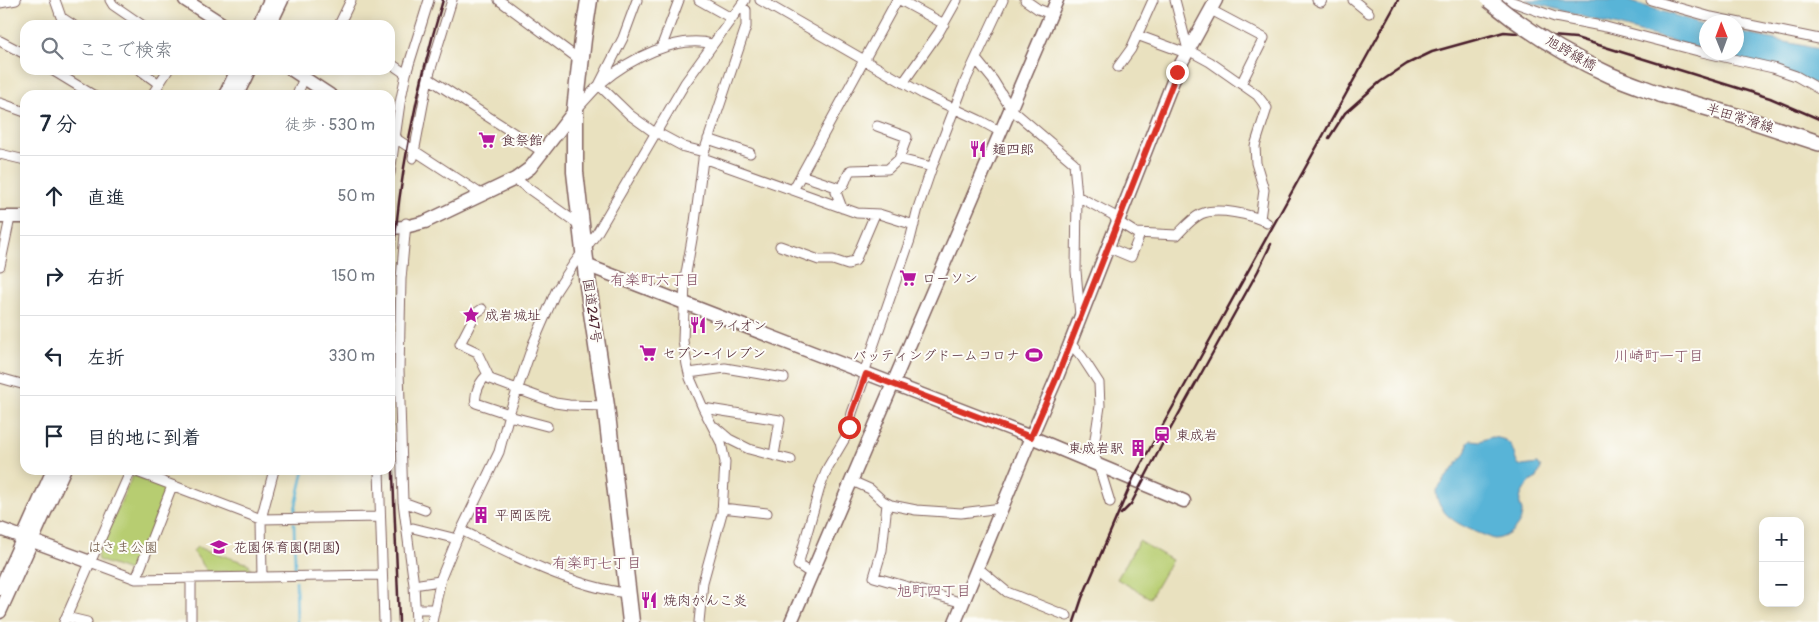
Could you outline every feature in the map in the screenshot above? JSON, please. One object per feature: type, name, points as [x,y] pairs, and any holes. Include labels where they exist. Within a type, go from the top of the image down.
[{"type":"highway","name":"国道247号","points":[[589,0],[580,60],[576,110],[575,172],[581,226],[581,260],[606,406],[631,622]]},
{"type":"main road","name":"旭跨線橋","points":[[1489,0],[1504,12],[1572,56],[1610,75],[1661,92]]},
{"type":"main road","name":"旭跨線橋","points":[[1495,0],[1505,9],[1574,52],[1661,92]]},
{"type":"main road","name":"半田常滑線","points":[[1661,92],[1819,138]]},
{"type":"main road","name":"半田常滑線","points":[[1661,92],[1819,143]]},
{"type":"street","points":[[0,3],[16,0]]},
{"type":"street","points":[[55,0],[58,20]]},
{"type":"street","points":[[110,0],[112,6],[134,20]]},
{"type":"street","points":[[186,0],[216,20]]},
{"type":"street","points":[[260,20],[270,0]]},
{"type":"street","points":[[272,20],[282,0]]},
{"type":"street","points":[[341,20],[351,0]]},
{"type":"street","points":[[395,126],[406,74],[429,0]]},
{"type":"street","points":[[414,154],[428,78],[452,0]]},
{"type":"street","points":[[499,0],[580,60]]},
{"type":"street","points":[[599,85],[623,38],[637,0]]},
{"type":"street","points":[[661,48],[679,0]]},
{"type":"street","points":[[699,0],[732,18]]},
{"type":"street","points":[[760,0],[903,83],[1001,132]]},
{"type":"street","points":[[793,190],[899,0],[944,24]]},
{"type":"street","points":[[903,83],[944,24],[957,0]]},
{"type":"street","points":[[812,574],[798,565],[820,487],[846,434],[932,167],[954,108],[1003,0]]},
{"type":"street","points":[[1026,0],[1038,9],[1051,14]]},
{"type":"street","points":[[791,622],[1057,0]]},
{"type":"street","points":[[1118,67],[1131,48],[1154,0]]},
{"type":"street","points":[[1175,0],[1187,52]]},
{"type":"street","points":[[1317,0],[1321,2],[1322,0]]},
{"type":"street","points":[[1353,0],[1369,13]]},
{"type":"street","points":[[1507,0],[1554,17],[1606,27],[1773,68],[1796,76],[1819,88]]},
{"type":"street","points":[[1651,0],[1711,17],[1819,38]]},
{"type":"street","points":[[432,622],[440,581],[459,535],[499,452],[509,415],[538,331],[556,291],[581,260],[685,83],[742,3],[746,10],[746,26],[703,155],[695,222],[685,279],[683,341],[689,373],[702,408],[720,443],[725,462],[720,525],[703,582],[699,622]]},
{"type":"street","points":[[955,622],[1070,344],[1177,72],[1214,5],[1264,38],[1241,84]]},
{"type":"street","points":[[1077,196],[1113,216],[1131,231],[1140,234],[1177,235],[1191,221],[1211,211],[1239,214],[1264,221],[1264,190],[1256,163],[1255,146],[1267,108],[1257,95],[1187,52],[1137,35]]},
{"type":"street","points":[[0,41],[20,51]]},
{"type":"street","points":[[395,227],[425,222],[515,179],[530,168],[576,110],[599,85],[638,59],[661,48],[701,41],[712,44]]},
{"type":"street","points":[[976,59],[993,80],[1011,108],[1074,163],[1077,196],[1076,271],[1080,317]]},
{"type":"street","points":[[395,66],[406,74]]},
{"type":"street","points":[[60,75],[85,90]]},
{"type":"street","points":[[147,75],[159,84]]},
{"type":"street","points":[[155,90],[165,75]]},
{"type":"street","points":[[227,90],[235,75]]},
{"type":"street","points":[[239,90],[246,75]]},
{"type":"street","points":[[300,75],[322,90]]},
{"type":"street","points":[[299,90],[304,78]]},
{"type":"street","points":[[428,78],[543,152]]},
{"type":"street","points":[[599,85],[630,114],[656,132],[684,147],[842,208],[857,213],[875,214],[898,219],[914,226]]},
{"type":"street","points":[[0,103],[20,110]]},
{"type":"street","points":[[842,208],[836,192],[843,185],[851,170],[888,169],[899,159],[907,137],[878,126]]},
{"type":"street","points":[[395,138],[414,154],[481,194]]},
{"type":"street","points":[[708,139],[750,153]]},
{"type":"street","points":[[0,154],[20,159]]},
{"type":"street","points":[[899,159],[932,167]]},
{"type":"street","points":[[801,175],[839,188]]},
{"type":"street","points":[[515,179],[581,226]]},
{"type":"street","points":[[780,246],[819,260],[833,260],[848,265],[850,262],[855,261],[875,214]]},
{"type":"street","points":[[0,266],[5,218],[20,217]]},
{"type":"street","points":[[405,225],[398,370],[403,502],[416,622]]},
{"type":"street","points":[[1107,247],[1131,257],[1140,234]]},
{"type":"street","points":[[581,260],[1031,437],[1184,501]]},
{"type":"street","points":[[482,309],[476,313],[460,344],[477,352],[490,379],[555,402],[569,405],[606,406]]},
{"type":"street","points":[[1070,344],[1082,357],[1099,383],[1100,406],[1095,439],[1095,457],[1110,502]]},
{"type":"street","points":[[689,373],[725,368],[784,378]]},
{"type":"street","points":[[488,375],[482,380],[475,399],[476,403],[547,426]]},
{"type":"street","points":[[0,378],[20,384]]},
{"type":"street","points":[[702,408],[780,420],[774,454]]},
{"type":"street","points":[[710,424],[729,439],[749,449],[792,460]]},
{"type":"street","points":[[0,612],[51,475]]},
{"type":"street","points":[[0,589],[61,475]]},
{"type":"street","points":[[87,622],[65,620],[129,475]]},
{"type":"street","points":[[144,475],[261,519],[380,517]]},
{"type":"street","points":[[262,577],[261,519],[273,475]]},
{"type":"street","points":[[378,475],[384,622]]},
{"type":"street","points":[[852,482],[870,489],[887,504],[916,510],[961,513],[1002,508]]},
{"type":"street","points":[[136,579],[172,486]]},
{"type":"street","points":[[403,502],[425,510]]},
{"type":"street","points":[[887,504],[882,550],[874,576],[963,603]]},
{"type":"street","points":[[722,508],[766,513]]},
{"type":"street","points":[[413,528],[459,535],[540,567],[613,592],[627,593]]},
{"type":"street","points":[[0,529],[136,579],[382,575]]},
{"type":"street","points":[[978,568],[1007,592],[1067,616]]},
{"type":"street","points":[[191,579],[191,622]]},
{"type":"street","points":[[420,584],[440,581]]},
{"type":"street","points":[[416,609],[435,609]]},
{"type":"green space","name":"はさま公園","points":[[136,476],[164,487],[166,490],[135,572],[132,572],[98,560],[97,556],[132,477]]},
{"type":"green space","points":[[1139,541],[1172,560],[1150,598],[1117,579]]},
{"type":"green space","points":[[197,547],[249,564],[251,571],[208,572],[193,551]]},
{"type":"water","points":[[1526,0],[1625,0],[1699,23],[1699,48]]},
{"type":"water","points":[[1744,33],[1819,49],[1819,86],[1738,60],[1744,60]]},
{"type":"water","points":[[1491,437],[1504,440],[1510,444],[1518,464],[1522,466],[1538,464],[1541,468],[1537,478],[1529,484],[1521,496],[1522,516],[1517,526],[1504,537],[1494,539],[1466,527],[1449,516],[1442,509],[1436,490],[1467,451],[1468,443],[1471,440],[1480,441]]},
{"type":"waterway","points":[[294,514],[303,475]]},
{"type":"waterway","points":[[294,523],[295,571]]},
{"type":"waterway","points":[[296,581],[297,622]]},
{"type":"railway","points":[[395,243],[398,208],[409,138],[424,68],[443,0]]},
{"type":"railway","points":[[1074,622],[1082,598],[1133,479],[1398,0]]},
{"type":"railway","points":[[1329,138],[1345,113],[1380,82],[1407,64],[1432,52],[1504,32],[1576,38],[1770,98],[1819,119]]},
{"type":"railway","points":[[1121,514],[1131,504],[1271,244]]},
{"type":"railway","points":[[393,475],[399,622]]},
{"type":"place","name":"食祭館","points":[[487,140]]},
{"type":"place","name":"麺四郎","points":[[978,149]]},
{"type":"place","name":"ローソン","points":[[908,278]]},
{"type":"place","name":"成岩城址","points":[[471,315]]},
{"type":"place","name":"ライオン","points":[[698,325]]},
{"type":"place","name":"セブン-イレブン","points":[[648,353]]},
{"type":"place","name":"バッティングドームコロナ","points":[[1034,355]]},
{"type":"place","name":"東成岩","points":[[1162,435]]},
{"type":"place","name":"東成岩駅","points":[[1138,448]]},
{"type":"place","name":"平岡医院","points":[[481,515]]},
{"type":"place","name":"花園保育園(閉園)","points":[[219,547]]},
{"type":"place","name":"焼肉がんこ炎","points":[[649,600]]},
{"type":"district","name":"有楽町六丁目","points":[[655,280]]},
{"type":"district","name":"川崎町一丁目","points":[[1659,356]]},
{"type":"district","name":"有楽町七丁目","points":[[597,563]]},
{"type":"district","name":"旭町四丁目","points":[[934,591]]},
{"type":"route","points":[[849,427],[866,374],[1031,437],[1057,377],[1177,72]]}]
